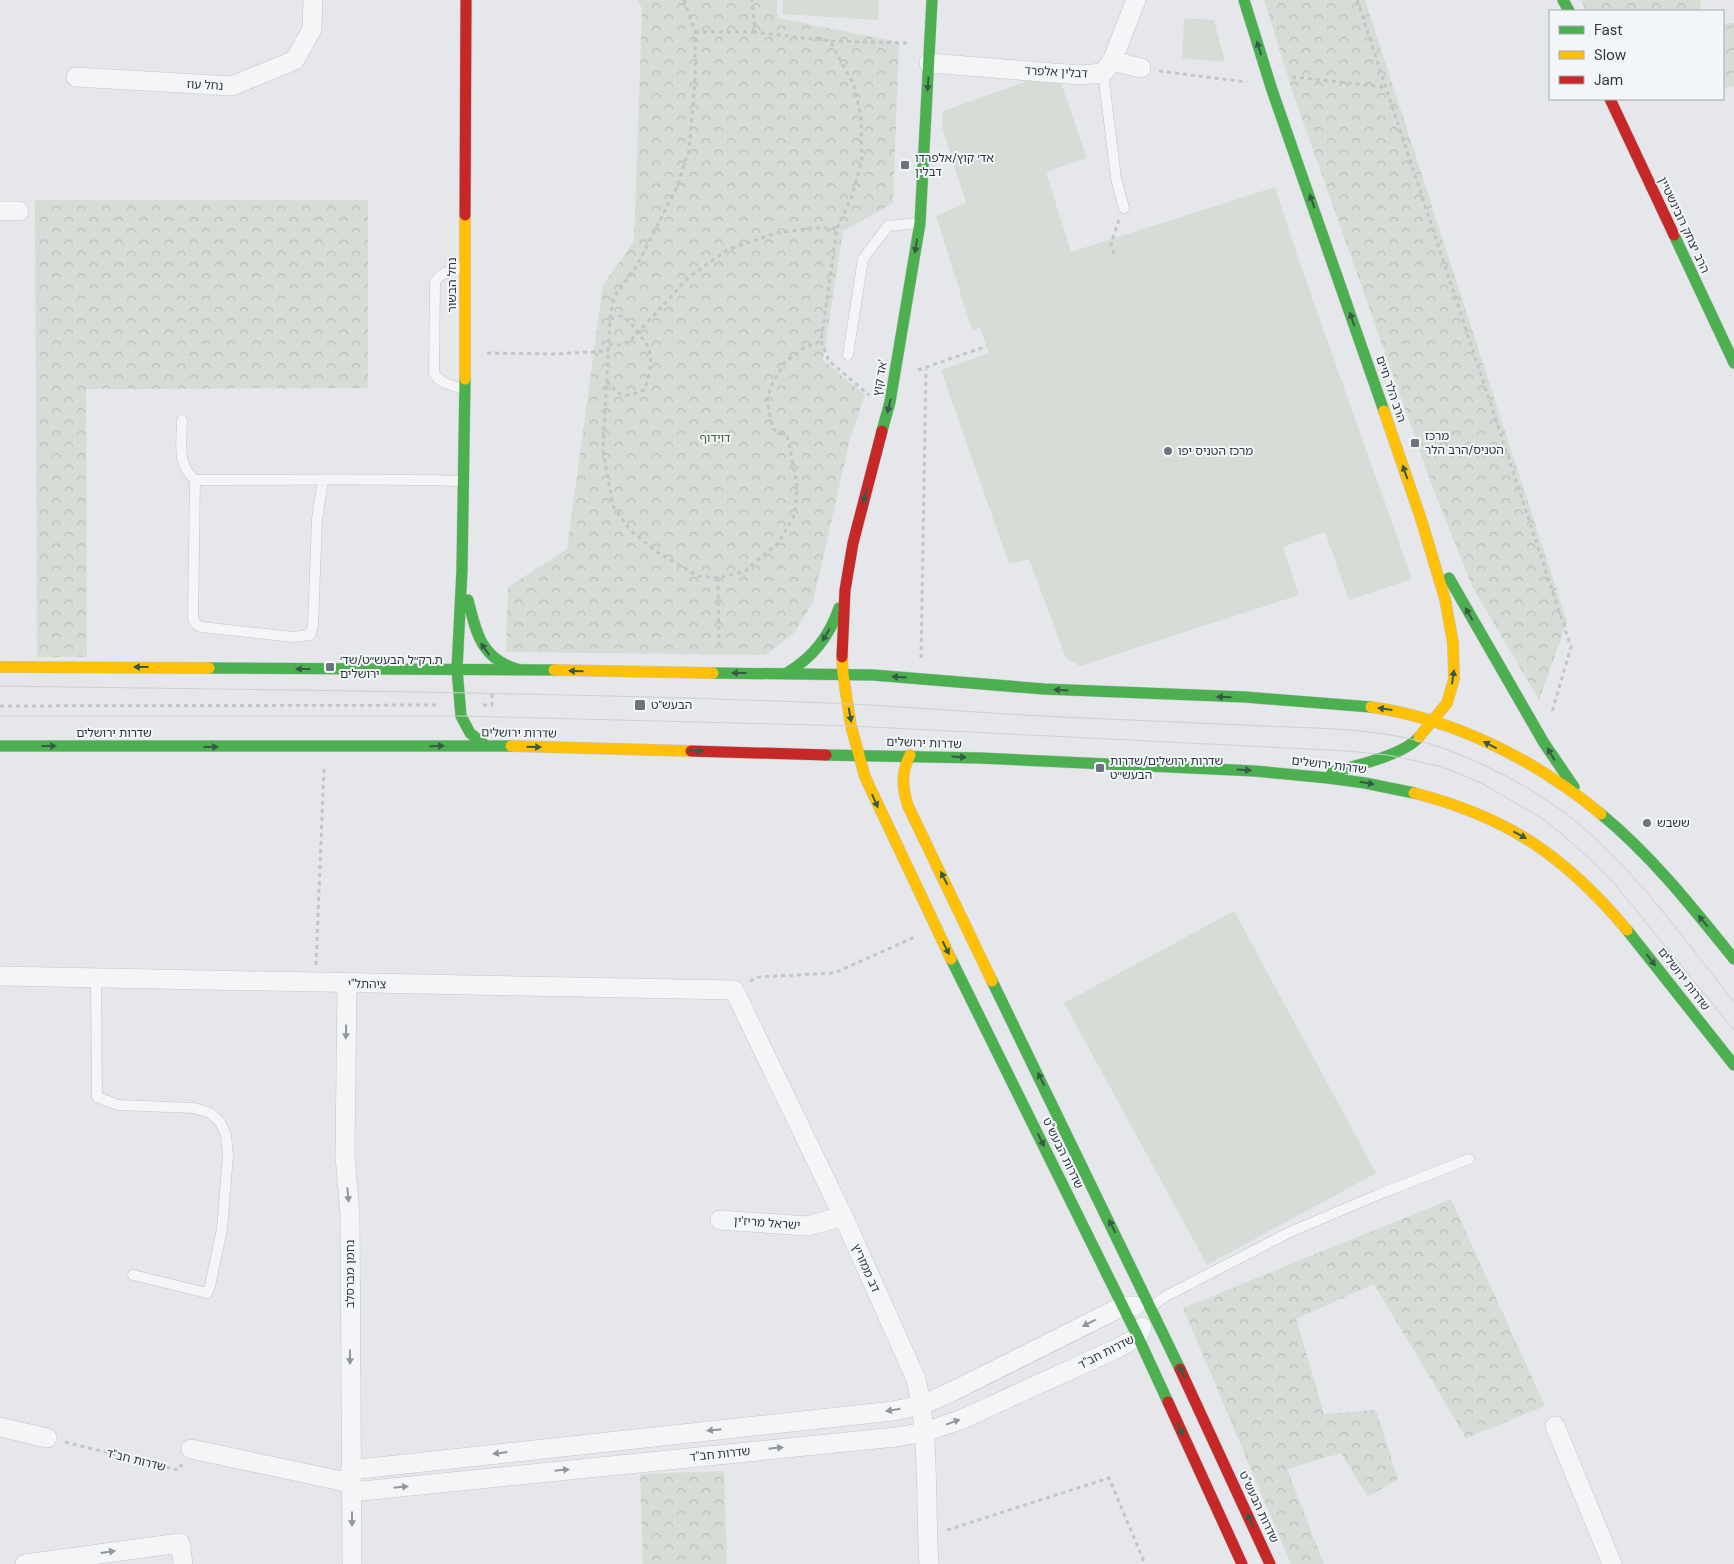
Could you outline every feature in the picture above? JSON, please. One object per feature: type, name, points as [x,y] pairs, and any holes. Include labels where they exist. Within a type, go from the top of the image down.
[{"type":"street","name":"נחל עוז","points":[[76,77],[232,86],[295,60],[312,29],[313,0]]},
{"type":"street","name":"נחל הבשור","points":[[466,0],[464,481],[457,670],[461,716],[470,733],[475,739],[485,745]]},
{"type":"street","name":"אד קוץ'","points":[[858,756],[843,674],[844,590],[853,543],[890,402],[920,223],[932,0]]},
{"type":"street","points":[[1136,0],[1107,67],[1141,68]]},
{"type":"street","name":"הרב הלר חיים","points":[[1244,0],[1270,85],[1328,247],[1421,519],[1445,599],[1455,663],[1454,678],[1446,703],[1417,740],[1402,749],[1356,767],[1319,775]]},
{"type":"street","name":"דבלין אלפרד","points":[[929,63],[1080,76],[1107,67]]},
{"type":"street","name":"הרב יצחק רובינשטיין","points":[[1610,100],[1734,363]]},
{"type":"street","points":[[1421,519],[1455,591],[1565,776],[1592,806],[1648,858],[1734,959]]},
{"type":"street","name":"נחל הבשור","points":[[462,570],[474,624],[482,646],[496,662],[526,670]]},
{"type":"street","points":[[787,673],[803,664],[822,642],[838,612],[844,590]]},
{"type":"street","points":[[0,667],[843,674],[920,678],[987,686],[1340,703],[1393,710],[1433,720],[1484,742],[1547,775],[1592,806]]},
{"type":"street","name":"שדרות ירושלים","points":[[0,746],[325,747],[485,745],[858,756],[910,755],[1188,767],[1319,775],[1376,784],[1430,796],[1505,827],[1536,844],[1566,866],[1592,889],[1627,929],[1734,1065]]},
{"type":"street","name":"שדרות הבעש\"ט","points":[[910,755],[904,766],[903,774],[906,801],[911,813],[1151,1307],[1270,1564]]},
{"type":"street","name":"שדרות הבעש\"ט","points":[[858,756],[878,807],[935,927],[1138,1337],[1242,1564]]},
{"type":"street","name":"ציהתל\"י","points":[[0,976],[734,990]]},
{"type":"street","name":"נחמן מברסלב","points":[[346,984],[344,1104],[345,1156],[350,1214],[352,1564]]},
{"type":"street","name":"דב ממזריץ","points":[[734,990],[842,1216],[916,1379],[922,1405],[925,1432],[929,1564]]},
{"type":"street","name":"ישראל מריז'ין","points":[[720,1220],[808,1226],[842,1216]]},
{"type":"street","name":"שדרות חב\"ד","points":[[191,1449],[351,1482],[896,1437],[925,1432],[960,1420],[1118,1348],[1138,1337],[1151,1307],[1123,1306],[922,1405],[883,1412],[351,1482]]},
{"type":"street","points":[[1554,1426],[1612,1564]]},
{"type":"street","points":[[0,1427],[47,1438]]},
{"type":"street","points":[[25,1564],[180,1543],[183,1564]]},
{"type":"lane","points":[[1107,67],[1116,178],[1124,208]]},
{"type":"lane","points":[[848,355],[863,259],[888,226],[920,223]]},
{"type":"lane","points":[[465,266],[440,274],[434,283],[434,373],[442,382],[465,390]]},
{"type":"lane","points":[[182,420],[183,466],[195,480],[194,619],[196,624],[202,627],[304,637],[310,635],[313,625],[317,519],[323,480]]},
{"type":"lane","points":[[195,480],[464,481]]},
{"type":"lane","points":[[96,979],[97,1098],[118,1105],[194,1108],[210,1113],[220,1122],[226,1135],[228,1156],[222,1229],[210,1286],[206,1293],[133,1275]]},
{"type":"lane","points":[[1151,1307],[1166,1296],[1290,1232],[1469,1158]]},
{"type":"path","points":[[684,0],[695,32],[695,81],[688,150],[677,187],[636,266],[614,297],[610,319],[603,451],[613,506],[630,530],[657,552],[698,576],[718,578],[745,571],[779,542],[794,514],[796,485],[788,438],[773,429],[767,401],[771,386],[784,363],[802,349],[821,341]]},
{"type":"path","points":[[752,0],[755,32]]},
{"type":"path","points":[[1357,0],[1571,647],[1551,715]]},
{"type":"path","points":[[695,32],[755,32],[830,41],[930,44]]},
{"type":"path","points":[[830,41],[854,85],[862,117],[862,160],[851,199],[838,228],[821,341],[829,361],[867,395],[890,402]]},
{"type":"path","points":[[1141,68],[1255,83]]},
{"type":"path","points":[[1291,77],[1386,87]]},
{"type":"path","points":[[1114,254],[1111,243],[1124,208]]},
{"type":"path","points":[[609,344],[619,345],[629,342],[689,277],[727,250],[776,233],[812,228],[838,228]]},
{"type":"path","points":[[606,380],[617,393],[627,397],[644,390],[649,378],[651,361],[646,343],[637,333],[633,323],[622,316],[610,319]]},
{"type":"path","points":[[895,375],[926,369],[987,346]]},
{"type":"path","points":[[465,352],[552,354],[609,352]]},
{"type":"path","points":[[920,678],[926,369]]},
{"type":"path","points":[[718,578],[718,673]]},
{"type":"path","points":[[0,706],[459,704]]},
{"type":"path","points":[[315,983],[325,747]]},
{"type":"path","points":[[734,990],[759,977],[834,973],[935,927]]},
{"type":"path","name":"שדרות חב\"ד","points":[[47,1438],[178,1470],[191,1449]]},
{"type":"path","points":[[928,1536],[1109,1478],[1145,1564]]},
{"type":"green space","name":"דוידוף","points":[[638,0],[777,0],[777,18],[899,42],[893,203],[843,231],[823,360],[865,395],[850,439],[813,602],[794,633],[766,655],[506,652],[508,587],[567,549],[603,285],[634,241],[642,9]]},
{"type":"green space","points":[[783,0],[879,0],[878,20],[782,14]]},
{"type":"green space","points":[[1264,0],[1365,0],[1567,622],[1539,700],[1473,588],[1435,494],[1292,90]]},
{"type":"green space","points":[[1581,0],[1700,0],[1701,10],[1586,10]]},
{"type":"green space","points":[[1184,18],[1214,20],[1225,62],[1182,58]]},
{"type":"green space","points":[[1734,23],[1734,86],[1724,88],[1724,24]]},
{"type":"green space","name":"מרכז הטניס יפו","points":[[1036,78],[1060,80],[1087,158],[1046,172],[1071,252],[1275,187],[1297,255],[1412,579],[1349,600],[1325,532],[1283,547],[1299,595],[1080,666],[1066,658],[1029,559],[1009,564],[941,370],[989,353],[980,328],[972,330],[936,216],[966,203],[942,127],[943,111]]},
{"type":"green space","points":[[35,200],[368,200],[368,388],[86,389],[87,657],[37,657]]},
{"type":"green space","points":[[1234,911],[1376,1173],[1207,1265],[1064,1003]]},
{"type":"green space","points":[[1451,1199],[1545,1406],[1466,1438],[1374,1284],[1296,1319],[1324,1414],[1376,1410],[1398,1479],[1368,1497],[1341,1453],[1287,1469],[1324,1564],[1291,1564],[1183,1308]]},
{"type":"green space","points":[[724,1471],[727,1564],[643,1564],[640,1474]]},
{"type":"tram line","points":[[0,686],[502,694],[804,702],[1062,717],[1338,729],[1386,734],[1433,745],[1456,753],[1507,776],[1554,805],[1580,825],[1605,847],[1651,897],[1734,1002]]},
{"type":"tram line","points":[[0,716],[461,716],[851,726],[1347,751],[1388,755],[1443,767],[1481,783],[1545,820],[1587,856],[1612,881],[1734,1030]]},
{"type":"traffic: fast","points":[[882,431],[890,402],[920,223],[932,0]]},
{"type":"traffic: fast","points":[[1244,0],[1272,90],[1384,411]]},
{"type":"traffic: fast","points":[[1563,0],[1568,10]]},
{"type":"traffic: fast","points":[[1674,235],[1734,363]]},
{"type":"traffic: fast","points":[[465,379],[462,570],[457,669],[461,716],[470,733],[485,745]]},
{"type":"traffic: fast","points":[[1449,578],[1544,743],[1574,787]]},
{"type":"traffic: fast","points":[[468,600],[482,643],[495,659],[517,669]]},
{"type":"traffic: fast","points":[[787,673],[805,660],[819,645],[830,628],[839,608]]},
{"type":"traffic: fast","points":[[209,668],[554,670]]},
{"type":"traffic: fast","points":[[713,673],[873,675],[1044,689],[1245,697],[1371,707]]},
{"type":"traffic: fast","points":[[1332,772],[1391,754],[1419,737]]},
{"type":"traffic: fast","points":[[0,746],[511,746]]},
{"type":"traffic: fast","points":[[826,755],[980,758],[1255,771],[1365,783],[1414,793]]},
{"type":"traffic: fast","points":[[1601,814],[1655,865],[1734,959]]},
{"type":"traffic: fast","points":[[1627,930],[1734,1065]]},
{"type":"traffic: fast","points":[[951,959],[1138,1337],[1168,1402]]},
{"type":"traffic: fast","points":[[992,981],[1180,1369]]},
{"type":"traffic: slow","points":[[465,215],[465,379]]},
{"type":"traffic: slow","points":[[1384,411],[1421,519],[1445,599],[1453,643],[1454,679],[1447,703],[1419,737]]},
{"type":"traffic: slow","points":[[842,657],[851,726],[865,777],[951,959]]},
{"type":"traffic: slow","points":[[0,667],[209,668]]},
{"type":"traffic: slow","points":[[554,670],[713,673]]},
{"type":"traffic: slow","points":[[1371,707],[1433,721],[1493,745],[1549,776],[1601,814]]},
{"type":"traffic: slow","points":[[511,746],[691,751]]},
{"type":"traffic: slow","points":[[910,755],[905,767],[903,780],[908,806],[992,981]]},
{"type":"traffic: slow","points":[[1414,793],[1478,814],[1506,827],[1533,843],[1557,860],[1581,881],[1627,930]]},
{"type":"traffic: jam","points":[[465,215],[466,0]]},
{"type":"traffic: jam","points":[[1610,100],[1674,235]]},
{"type":"traffic: jam","points":[[842,657],[845,590],[853,543],[882,431]]},
{"type":"traffic: jam","points":[[691,751],[826,755]]},
{"type":"traffic: jam","points":[[1180,1369],[1270,1564]]},
{"type":"traffic: jam","points":[[1168,1402],[1242,1564]]},
{"type":"place","name":"אד׳ קוץ/אלפרדו דבלין","points":[[905,165]]},
{"type":"place","name":"מרכז הטניס/הרב הלר","points":[[1415,443]]},
{"type":"place","name":"מרכז הטניס יפו","points":[[1168,451]]},
{"type":"place","name":"ת.רק״ל הבעש״ט/שד׳ ירושלים","points":[[330,667]]},
{"type":"place","name":"הבעש\"ט","points":[[640,705]]},
{"type":"place","name":"שדרות ירושלים/שדרות הבעש״ט","points":[[1100,768]]},
{"type":"place","name":"ששבש","points":[[1647,823]]}]
